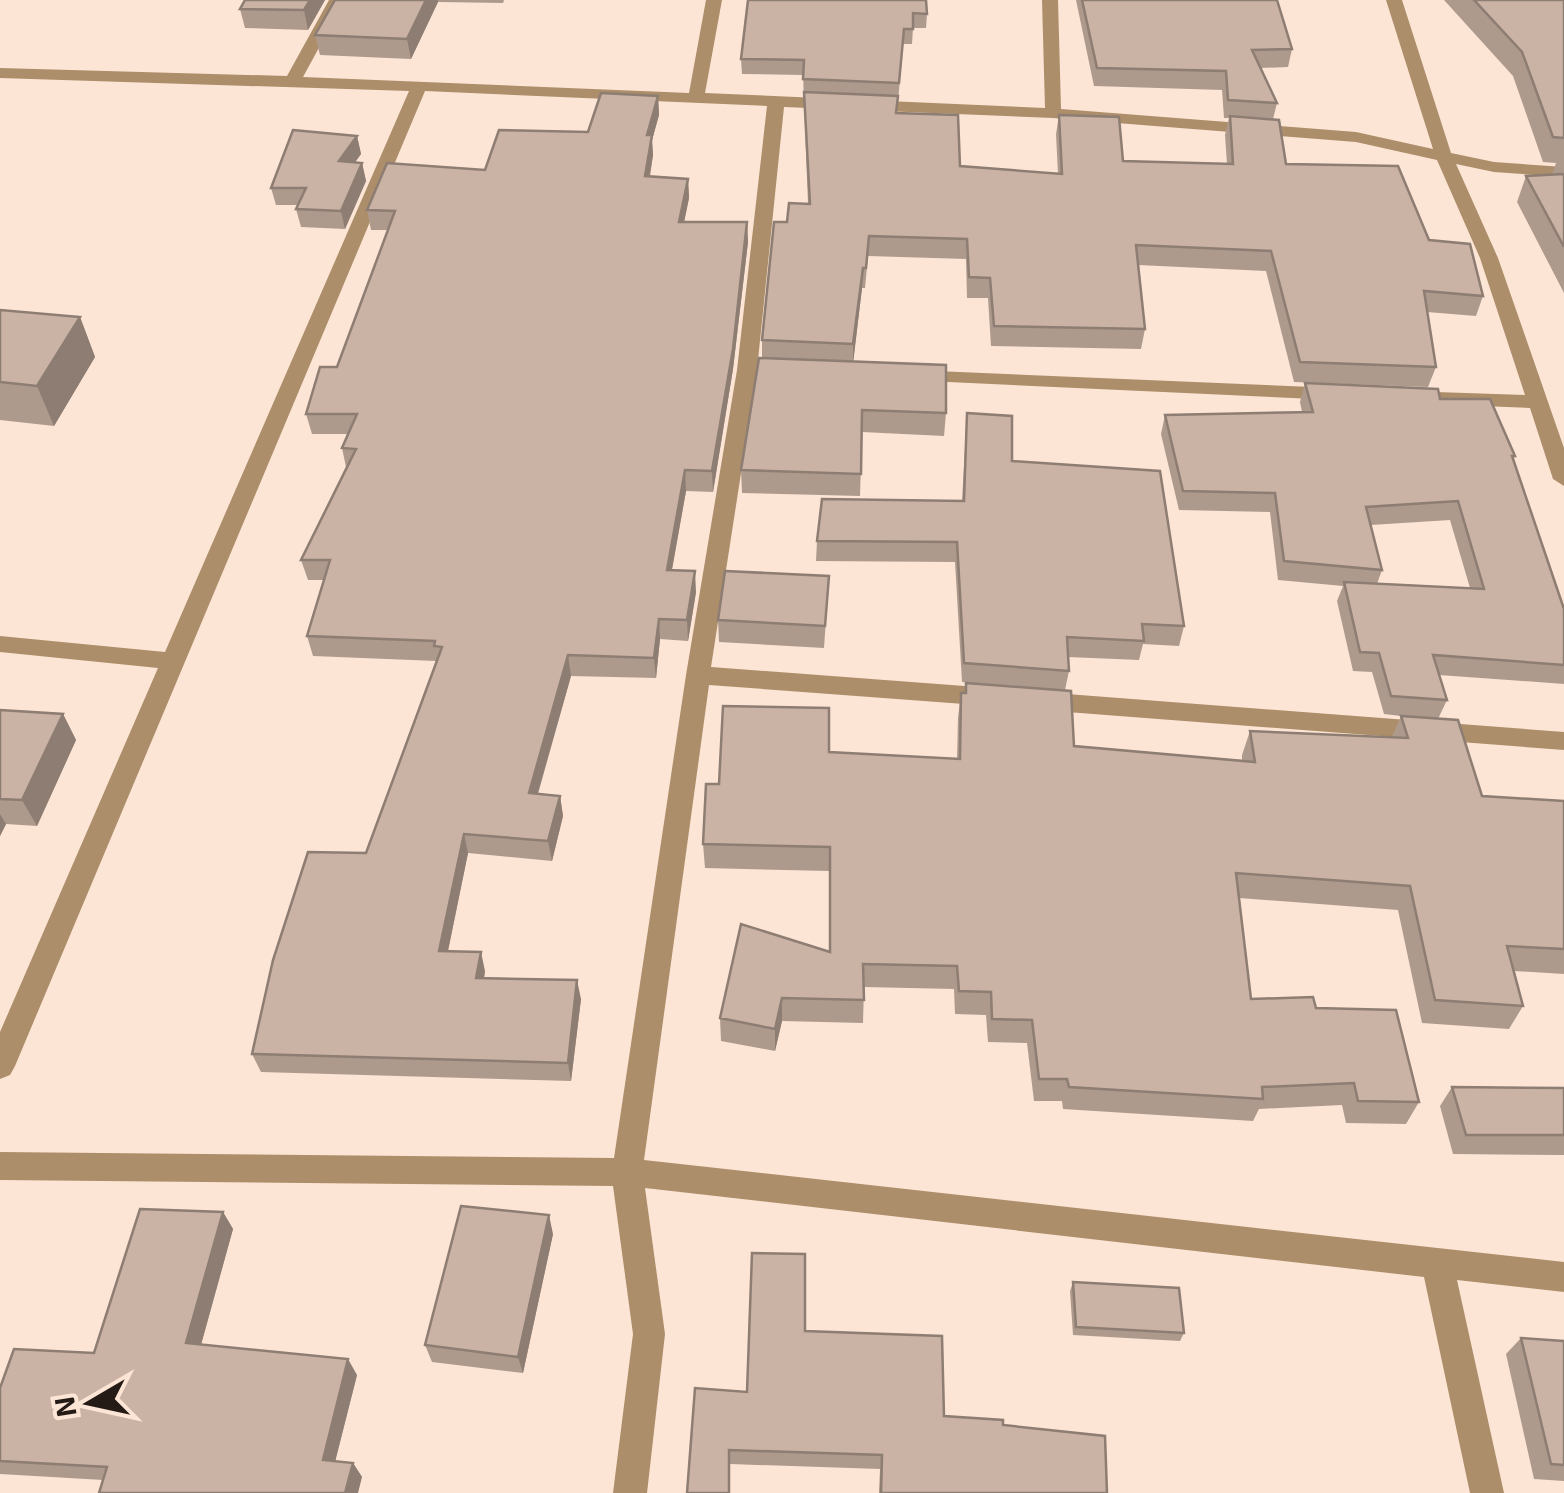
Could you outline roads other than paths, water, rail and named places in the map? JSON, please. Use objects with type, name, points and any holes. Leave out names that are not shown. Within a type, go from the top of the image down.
[{"type":"street","points":[[292,81],[337,0]]},
{"type":"street","points":[[696,99],[714,0]]},
{"type":"street","points":[[1050,0],[1054,113]]},
{"type":"street","points":[[1394,0],[1443,153],[1489,258],[1564,479]]},
{"type":"street","points":[[0,73],[292,81],[1054,113],[1356,137],[1494,166],[1564,172]]},
{"type":"street","points":[[0,1066],[418,88]]},
{"type":"street","points":[[630,1493],[649,1334],[627,1172],[698,674],[756,370],[776,102]]},
{"type":"street","points":[[881,375],[1538,402]]},
{"type":"street","points":[[0,644],[173,661]]},
{"type":"street","points":[[698,674],[1564,741]]},
{"type":"street","points":[[0,1166],[627,1172],[1564,1276]]},
{"type":"street","points":[[1437,1262],[1487,1493]]}]
